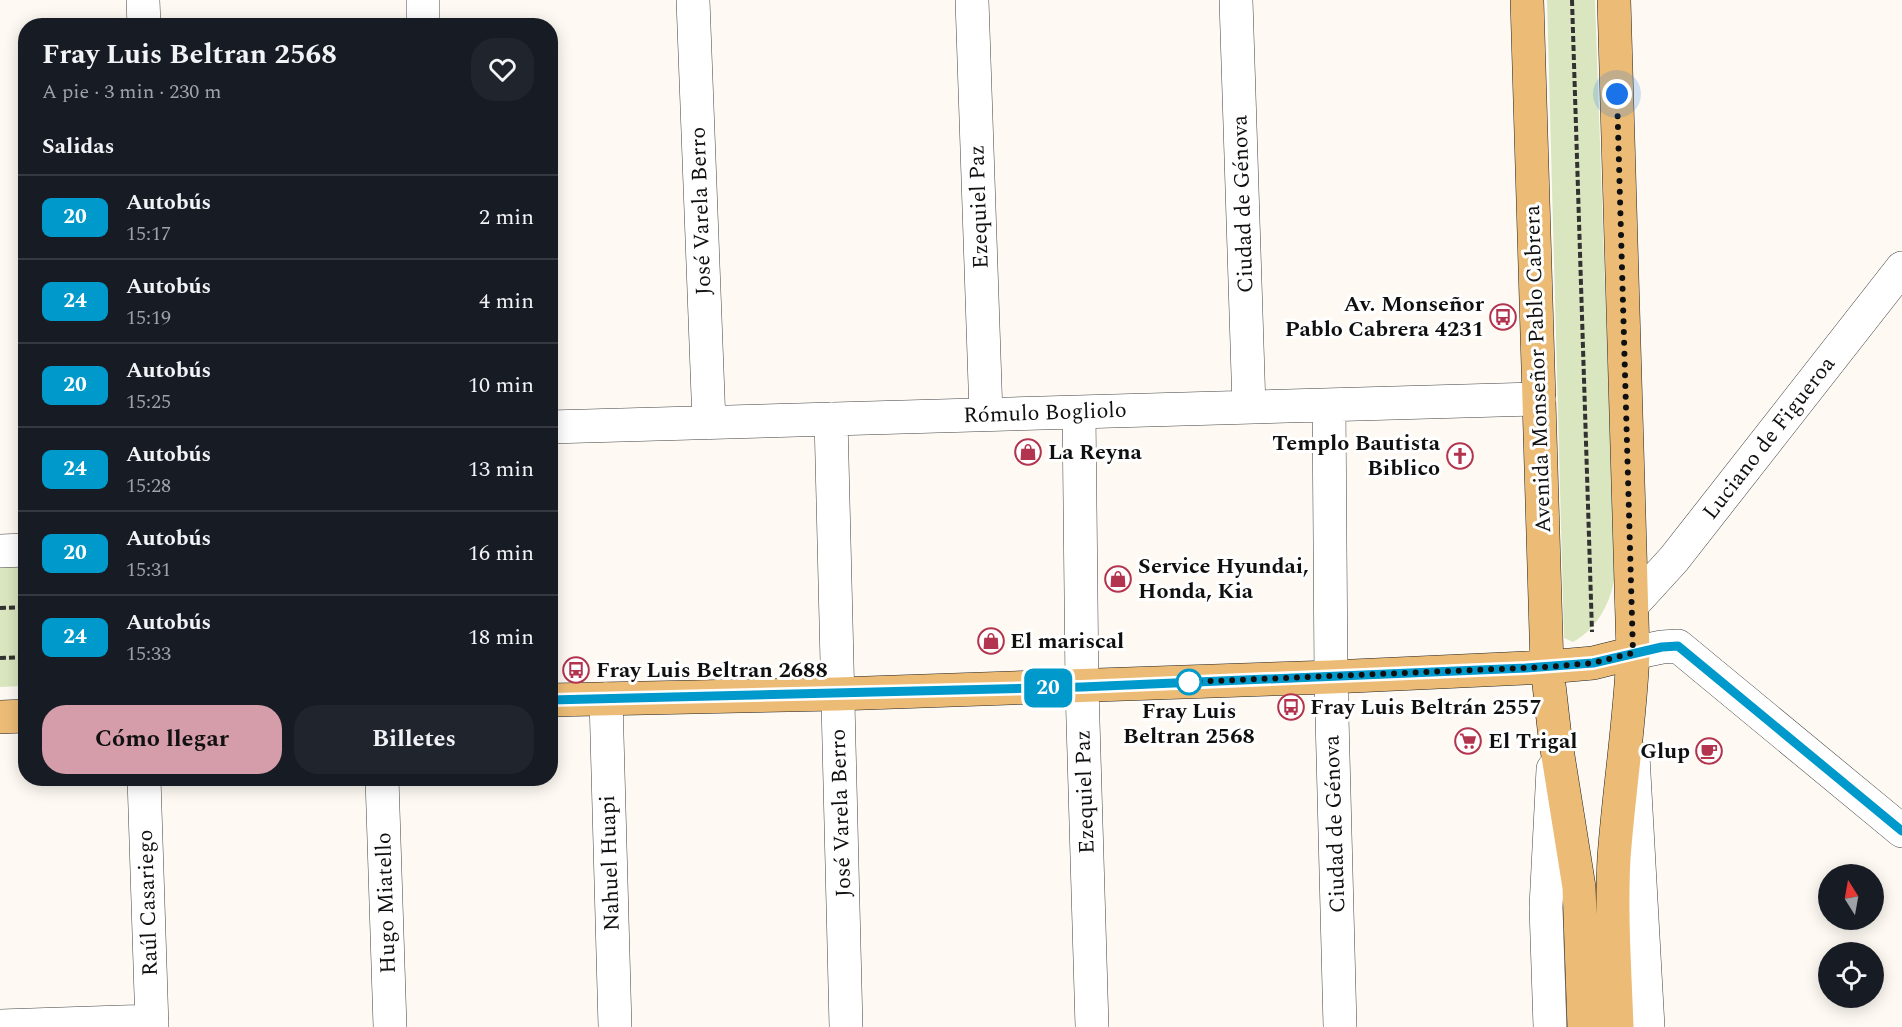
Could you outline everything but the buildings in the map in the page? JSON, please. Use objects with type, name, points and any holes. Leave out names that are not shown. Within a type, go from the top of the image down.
[{"type":"main road","name":"Avenida Monseñor Pablo Cabrera","points":[[1527,0],[1547,667],[1555,737],[1579,886],[1584,1027]]},
{"type":"main road","points":[[1614,0],[1633,653],[1630,714],[1613,892],[1617,1027]]},
{"type":"main road","points":[[558,700],[1082,687],[1331,677],[1547,667],[1593,663],[1633,653]]},
{"type":"main road","points":[[0,717],[18,716]]},
{"type":"street","points":[[143,0],[144,18]]},
{"type":"street","points":[[423,0],[423,18]]},
{"type":"street","name":"José Varela Berro","points":[[693,0],[709,423]]},
{"type":"street","name":"Ezequiel Paz","points":[[972,0],[986,415]]},
{"type":"street","name":"Ciudad de Génova","points":[[1236,0],[1249,407]]},
{"type":"street","name":"Luciano de Figueroa","points":[[1632,605],[1674,559],[1902,268]]},
{"type":"street","name":"Rómulo Bogliolo","points":[[558,427],[1539,399]]},
{"type":"street","name":"Ciudad de Génova","points":[[1329,405],[1331,677],[1340,1027]]},
{"type":"street","name":"Ezequiel Paz","points":[[1079,412],[1082,687],[1092,1027]]},
{"type":"street","name":"José Varela Berro","points":[[831,419],[846,1027]]},
{"type":"street","points":[[0,551],[18,550]]},
{"type":"street","points":[[1633,653],[1678,646],[1902,831]]},
{"type":"street","name":"Nahuel Huapi","points":[[606,699],[615,1027]]},
{"type":"street","points":[[1630,714],[1648,1027]]},
{"type":"street","name":"Avenida Monseñor Pablo Cabrera","points":[[1550,1027],[1546,907],[1555,737]]},
{"type":"street","name":"Raúl Casariego","points":[[144,786],[152,1024]]},
{"type":"street","name":"Hugo Miatello","points":[[382,786],[390,1027]]},
{"type":"street","points":[[0,1026],[152,1024]]},
{"type":"path","points":[[1572,0],[1593,663]]},
{"type":"path","points":[[0,608],[18,607]]},
{"type":"path","points":[[0,658],[18,657]]},
{"type":"green space","points":[[1547,0],[1595,0],[1615,575],[1607,604],[1602,613],[1590,629],[1573,642],[1564,638]]},
{"type":"green space","points":[[18,563],[18,686],[0,687],[0,564]]},
{"type":"bus line","name":"20","points":[[558,700],[1082,687],[1547,667],[1593,663],[1662,647],[1678,646],[1902,831]]},
{"type":"place","name":"Av. Monseñor Pablo Cabrera 4231","points":[[1503,317]]},
{"type":"place","name":"La Reyna","points":[[1028,452]]},
{"type":"place","name":"Templo Bautista Biblico","points":[[1460,456]]},
{"type":"place","name":"Service Hyundai, Honda, Kia","points":[[1118,579]]},
{"type":"place","name":"El mariscal","points":[[991,641]]},
{"type":"place","name":"Fray Luis Beltran 2688","points":[[576,670]]},
{"type":"place","name":"Fray Luis Beltran 2568","points":[[1189,682]]},
{"type":"place","name":"Fray Luis Beltrán 2557","points":[[1291,707]]},
{"type":"place","name":"El Trigal","points":[[1468,741]]},
{"type":"place","name":"Glup","points":[[1709,751]]},
{"type":"route","points":[[1189,682],[1547,667],[1593,663],[1633,653],[1617,94]]}]
